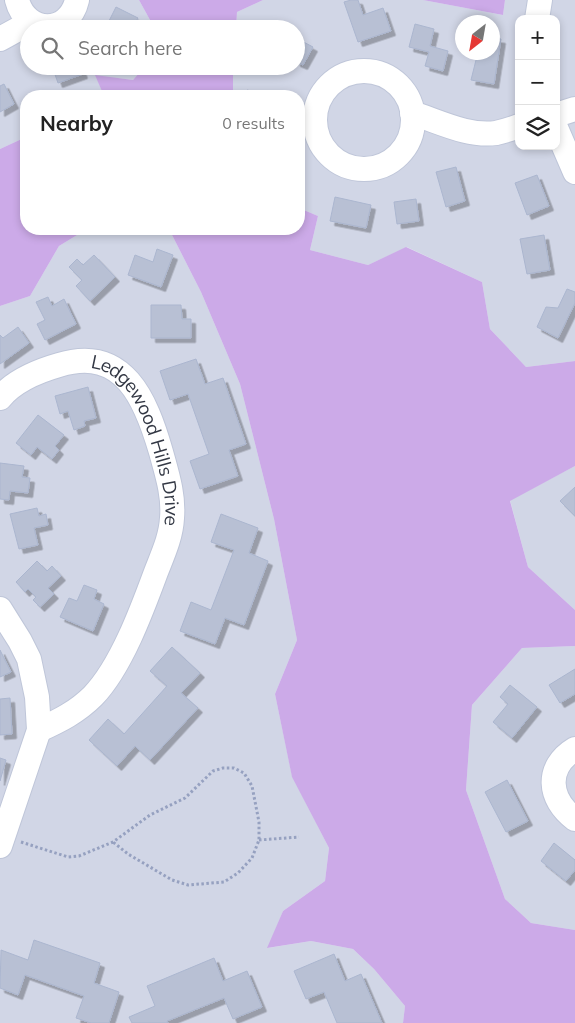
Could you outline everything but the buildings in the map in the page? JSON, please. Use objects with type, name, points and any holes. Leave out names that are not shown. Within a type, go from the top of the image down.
[{"type":"street","points":[[17,0],[19,8],[29,20]]},
{"type":"street","points":[[66,20],[76,7],[77,0]]},
{"type":"street","points":[[538,15],[540,0]]},
{"type":"street","points":[[0,39],[20,28]]},
{"type":"street","points":[[356,72],[380,74],[395,82],[406,95],[412,113],[411,135],[403,150],[392,161],[378,168],[362,170],[340,163],[322,147],[316,132],[316,109],[322,94],[340,77],[356,72]]},
{"type":"street","points":[[560,114],[575,108]]},
{"type":"street","points":[[412,113],[460,130],[479,133],[495,133],[515,127]]},
{"type":"street","points":[[560,137],[575,172]]},
{"type":"street","name":"Ledgewood Hills Drive","points":[[0,398],[18,382],[46,369],[72,361],[90,361],[109,367],[123,375],[135,389],[153,425],[173,500],[170,536],[149,591],[115,664],[94,695],[79,709],[62,720],[39,730]]},
{"type":"street","points":[[0,609],[29,659],[38,698],[39,730],[2,841]]},
{"type":"street","points":[[575,748],[566,754],[558,765],[554,778],[554,792],[560,804],[575,819]]},
{"type":"path","points":[[2,841],[68,857],[79,856],[113,842],[150,815],[185,798],[213,771],[223,768],[234,768],[244,773],[252,786],[259,822],[259,840],[252,858],[238,873],[224,882],[188,885],[172,880],[128,854],[113,842]]},
{"type":"path","points":[[259,840],[299,837]]},
{"type":"shaded area","points":[[0,0],[139,0],[150,20],[20,20],[20,75],[137,75],[133,80],[96,76],[102,90],[20,90],[20,140],[0,149]]},
{"type":"shaded area","points":[[139,0],[263,0],[237,12],[237,20],[150,20]]},
{"type":"shaded area","points":[[263,0],[423,0],[503,15],[505,0],[575,0],[575,361],[526,367],[490,329],[482,282],[407,247],[368,265],[310,250],[318,216],[305,211],[305,90],[233,90],[233,75],[305,75],[305,20],[237,20],[237,12]]},
{"type":"shaded area","points":[[423,0],[505,0],[503,15]]},
{"type":"shaded area","points":[[95,75],[133,80],[137,75],[233,75],[233,90],[101,90]]},
{"type":"shaded area","points":[[20,140],[20,235],[77,235],[59,246],[30,296],[0,306],[0,149]]},
{"type":"shaded area","points":[[305,211],[318,216],[310,250],[368,265],[406,247],[482,282],[490,329],[526,367],[575,361],[575,466],[510,501],[528,567],[575,610],[575,646],[522,648],[472,705],[466,790],[505,899],[531,923],[575,930],[575,1023],[403,1023],[405,1006],[374,969],[353,949],[311,941],[267,948],[283,911],[325,881],[329,848],[292,777],[275,694],[297,640],[274,519],[240,384],[201,292],[172,235],[305,235]]},
{"type":"shaded area","points":[[77,235],[172,235],[201,292],[240,384],[274,519],[297,640],[275,694],[292,776],[329,848],[325,881],[283,911],[268,948],[311,941],[353,949],[374,969],[405,1006],[403,1023],[0,1023],[0,306],[30,296],[59,246]]},
{"type":"shaded area","points":[[575,466],[575,610],[528,567],[510,500]]},
{"type":"shaded area","points":[[575,646],[575,930],[531,923],[505,899],[466,790],[472,705],[522,648]]}]
